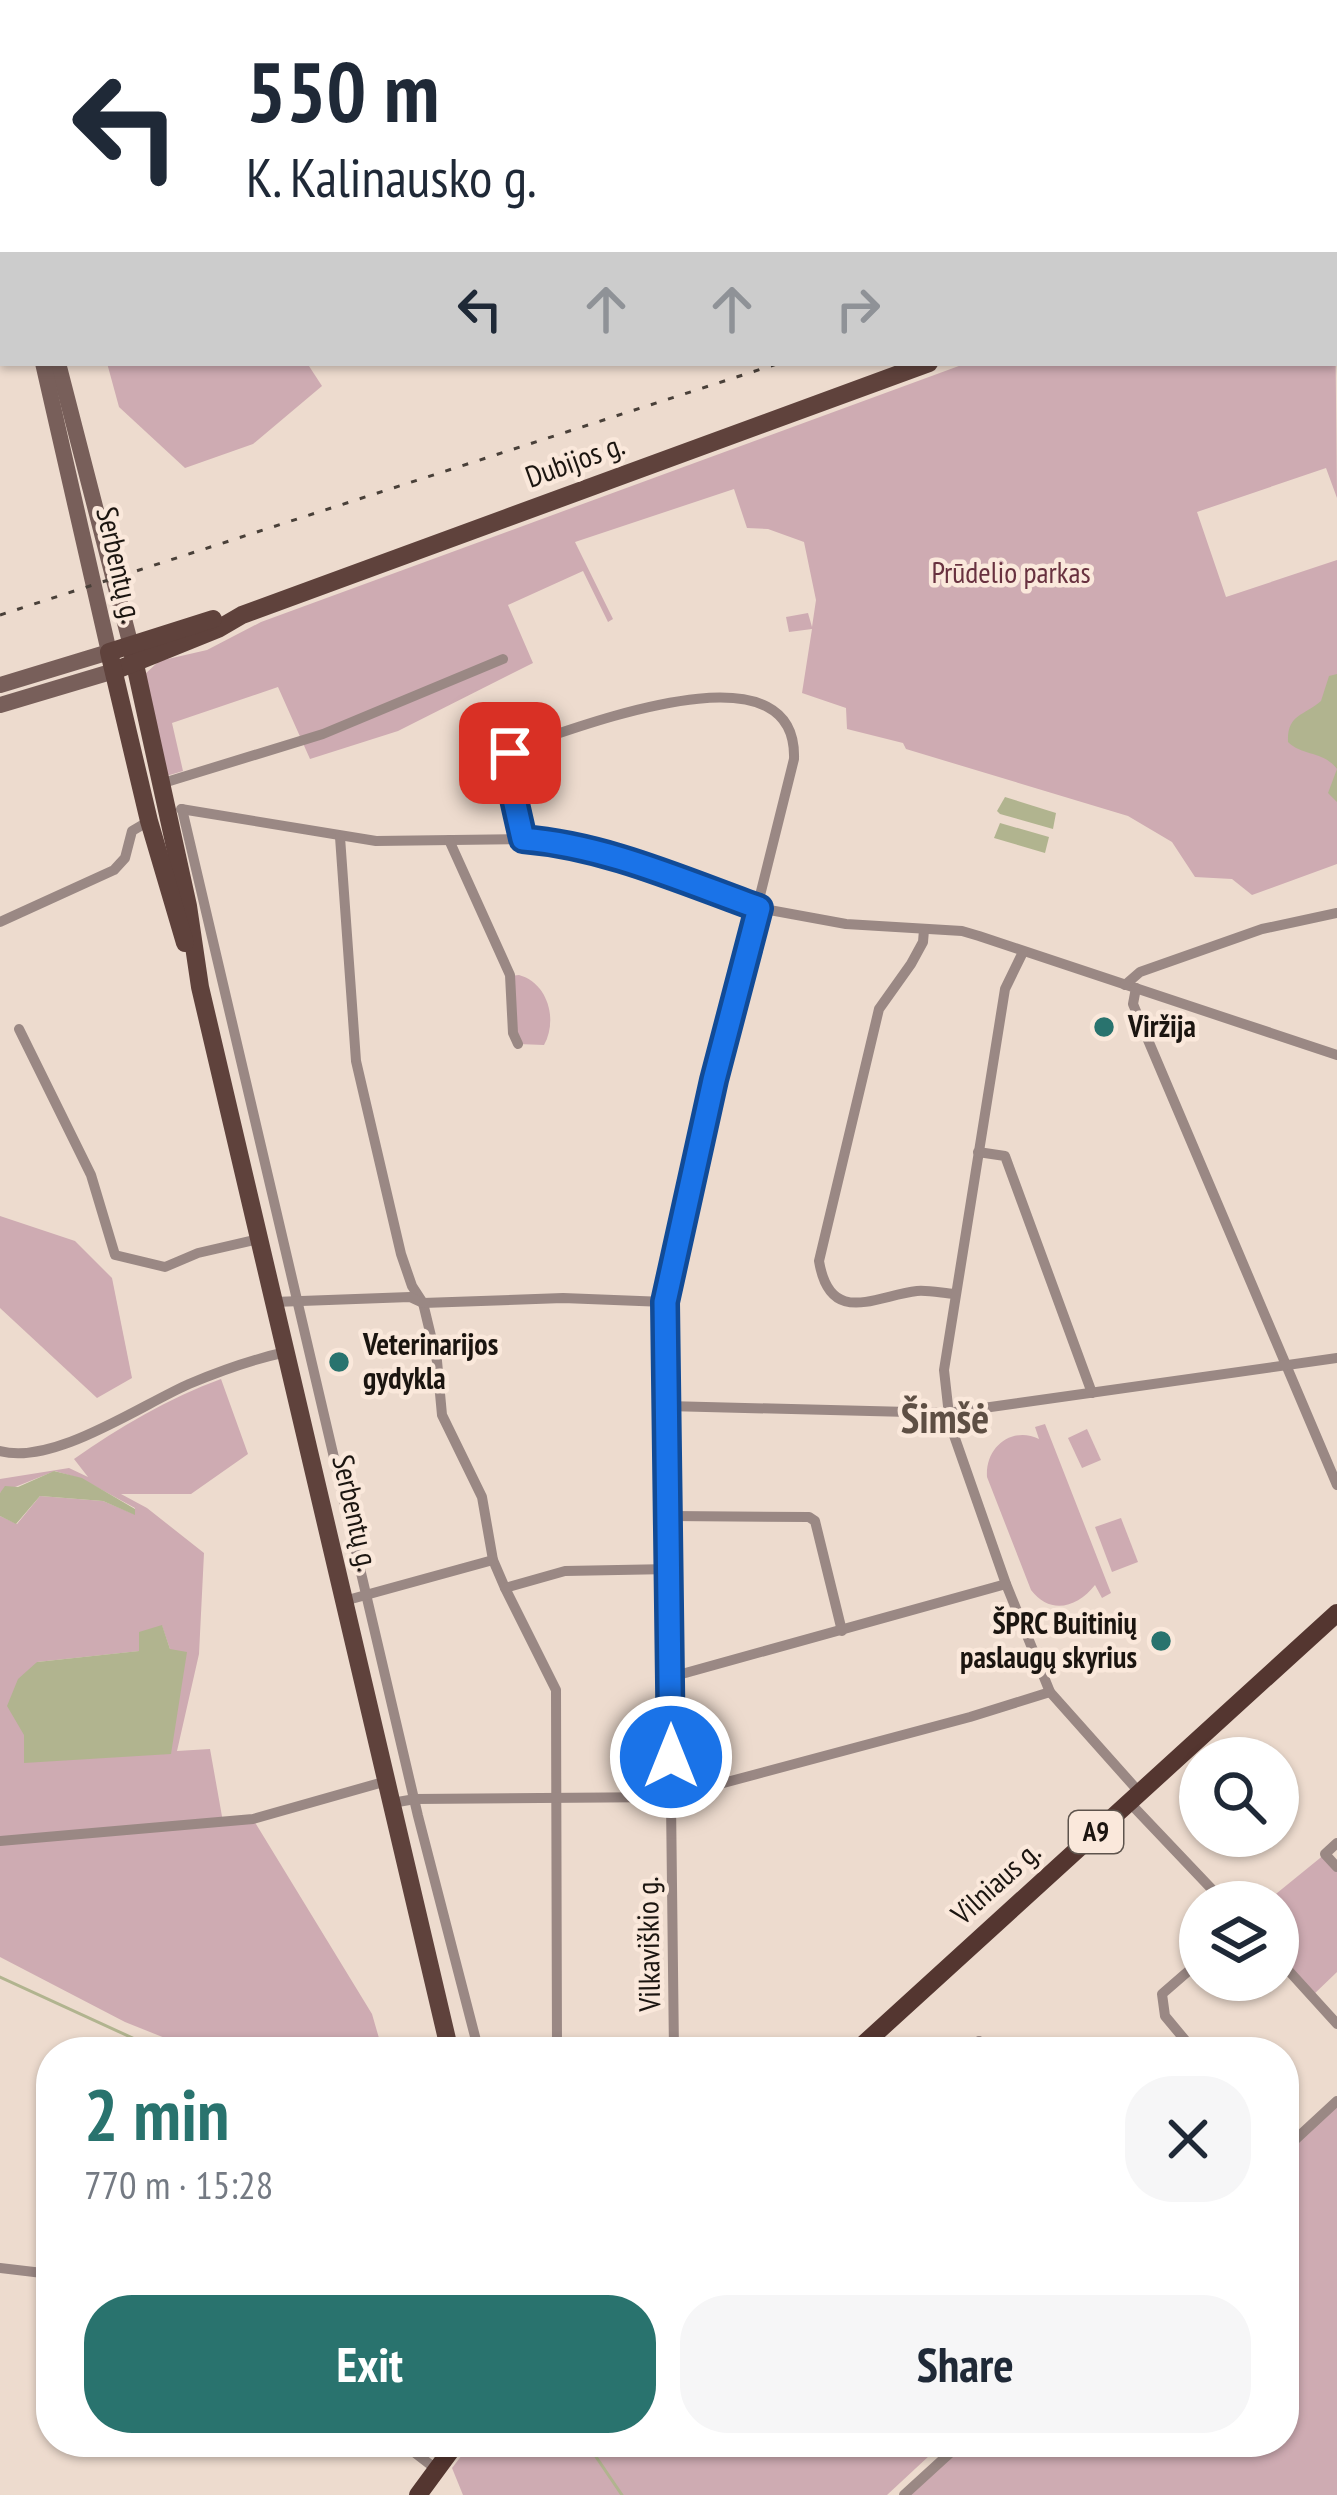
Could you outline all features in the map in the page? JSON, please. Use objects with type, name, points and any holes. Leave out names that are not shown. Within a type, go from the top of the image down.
[{"type":"highway","name":"Vilniaus g.","points":[[871,2037],[1337,1612]]},
{"type":"highway","points":[[418,2495],[445,2457]]},
{"type":"main road","name":"Serbentų g.","points":[[44,366],[149,821],[200,987],[447,2037]]},
{"type":"main road","name":"Serbentų g.","points":[[59,366],[133,654],[160,784],[174,808],[200,987]]},
{"type":"main road","name":"Dubijos g.","points":[[0,705],[216,618],[242,615],[921,366]]},
{"type":"main road","name":"Dubijos g.","points":[[0,685],[111,662]]},
{"type":"street","points":[[160,784],[323,734],[503,659]]},
{"type":"street","name":"Vilkaviškio g.","points":[[523,839],[506,764],[515,748],[683,700],[754,700],[780,714],[795,745],[665,1302],[674,2037]]},
{"type":"street","points":[[475,2037],[174,808],[376,841],[566,842],[619,856],[759,908],[846,924],[962,931],[1337,1055]]},
{"type":"street","points":[[0,922],[114,870],[125,858],[132,831],[149,821]]},
{"type":"street","points":[[340,837],[356,1061],[401,1254],[423,1303],[437,1361],[442,1415],[482,1498],[493,1560],[556,1690],[557,2037]]},
{"type":"street","points":[[449,840],[509,976],[518,1044]]},
{"type":"street","points":[[1337,913],[1262,929],[1140,972],[1130,986],[1133,1004],[1283,1366],[1337,1485]]},
{"type":"street","points":[[924,930],[911,964],[879,1009],[819,1261],[826,1283],[850,1304],[918,1291],[955,1294]]},
{"type":"street","points":[[1022,952],[1005,989],[955,1294],[944,1370],[948,1414],[1006,1584],[1050,1692],[1206,1881]]},
{"type":"street","points":[[19,1029],[92,1175],[115,1255],[165,1267],[198,1253],[259,1239]]},
{"type":"street","points":[[978,1152],[1005,1156],[1092,1393]]},
{"type":"street","points":[[274,1302],[410,1298],[423,1303],[562,1298],[665,1302]]},
{"type":"street","points":[[0,1451],[35,1453],[111,1425],[187,1385],[286,1352]]},
{"type":"street","points":[[668,1406],[948,1414],[1337,1358]]},
{"type":"street","points":[[670,1516],[809,1517],[815,1521],[842,1631]]},
{"type":"street","points":[[344,1601],[493,1560]]},
{"type":"street","points":[[505,1588],[565,1570],[671,1568]]},
{"type":"street","points":[[671,1677],[1006,1584]]},
{"type":"street","points":[[392,1803],[670,1797],[970,1718],[1050,1692]]},
{"type":"street","points":[[0,1841],[253,1819],[387,1781]]},
{"type":"street","points":[[1337,1843],[1325,1854],[1337,1867]]},
{"type":"street","points":[[1179,1979],[1162,1994],[1165,2016],[1182,2037]]},
{"type":"street","points":[[1299,1982],[1337,2024]]},
{"type":"street","points":[[1299,2136],[1337,2102]]},
{"type":"street","points":[[0,2268],[36,2272]]},
{"type":"street","points":[[420,2457],[436,2469]]},
{"type":"street","points":[[904,2495],[946,2457]]},
{"type":"green space","points":[[108,366],[309,366],[322,386],[253,444],[185,468],[119,407]]},
{"type":"green space","name":"Prūdelio parkas","points":[[959,366],[1336,366],[1337,498],[1326,468],[1197,512],[1226,597],[1337,560],[1337,864],[1252,895],[1232,879],[1195,877],[1172,842],[1128,816],[847,729],[846,708],[802,693],[812,629],[789,632],[786,617],[808,613],[812,627],[816,600],[804,542],[768,529],[747,528],[734,489],[575,542],[613,619],[608,622],[583,571],[508,605],[533,663],[398,731],[310,759],[278,687],[172,723],[183,771],[163,777],[144,675],[159,661],[207,650],[261,622]]},
{"type":"green space","points":[[519,975],[537,986],[548,1004],[550,1025],[544,1045],[518,1044],[510,976]]},
{"type":"green space","points":[[0,1216],[75,1241],[112,1278],[132,1378],[97,1398],[0,1308]]},
{"type":"green space","points":[[221,1379],[248,1454],[191,1494],[121,1494],[147,1508],[204,1553],[199,1654],[177,1751],[210,1749],[223,1822],[253,1819],[372,2014],[379,2037],[162,2037],[0,1957],[0,1516],[17,1524],[40,1496],[103,1501],[134,1514],[135,1508],[82,1479],[55,1471],[0,1493],[0,1479],[69,1468],[88,1477],[74,1459],[145,1414]],"holes":[[[162,1626],[170,1649],[24,1762],[37,1662],[140,1651]]]},
{"type":"green space","points":[[1045,1424],[1111,1593],[1102,1598],[1095,1585],[1063,1606],[1038,1598],[987,1477],[991,1456],[1002,1441],[1020,1435],[1039,1439],[1035,1427]]},
{"type":"green space","points":[[1087,1429],[1101,1460],[1082,1468],[1068,1438]]},
{"type":"green space","points":[[1121,1518],[1138,1562],[1112,1572],[1095,1527]]},
{"type":"green space","points":[[1325,1854],[1337,1867],[1337,1972],[1312,1996],[1299,1982],[1299,1881],[1292,1881]]},
{"type":"green space","points":[[1337,2101],[1337,2495],[904,2495],[946,2457],[1299,2457],[1299,2136]]},
{"type":"green space","points":[[460,2457],[928,2457],[887,2495],[463,2495],[452,2468]]},
{"type":"shaded area","points":[[1337,674],[1337,769],[1288,742],[1288,733],[1294,721],[1321,701],[1329,676]]},
{"type":"shaded area","points":[[1337,769],[1337,802],[1328,793]]},
{"type":"shaded area","points":[[1005,797],[1056,813],[1053,829],[1000,814],[997,811]]},
{"type":"shaded area","points":[[1000,823],[1049,837],[1045,853],[994,838]]},
{"type":"shaded area","points":[[54,1471],[82,1478],[135,1509],[135,1515],[103,1501],[40,1496],[16,1524],[0,1516],[0,1493],[5,1486],[18,1487]]},
{"type":"shaded area","points":[[162,1625],[170,1649],[187,1652],[171,1754],[24,1763],[24,1735],[7,1706],[18,1679],[37,1662],[139,1651],[139,1632]]},
{"type":"waterway","points":[[0,1977],[130,2037]]},
{"type":"waterway","points":[[596,2457],[622,2495]]},
{"type":"railway","points":[[0,615],[771,366]]},
{"type":"place","name":"Viržija","points":[[1104,1027]]},
{"type":"place","name":"Veterinarijos gydykla","points":[[339,1362]]},
{"type":"place","name":"ŠPRC Buitinių paslaugų skyrius","points":[[1161,1641]]},
{"type":"district","name":"Šimšė","points":[[945,1418]]},
{"type":"route","points":[[510,753],[506,764],[523,839],[566,842],[619,856],[759,908],[714,1080],[665,1302],[671,1757]]}]
